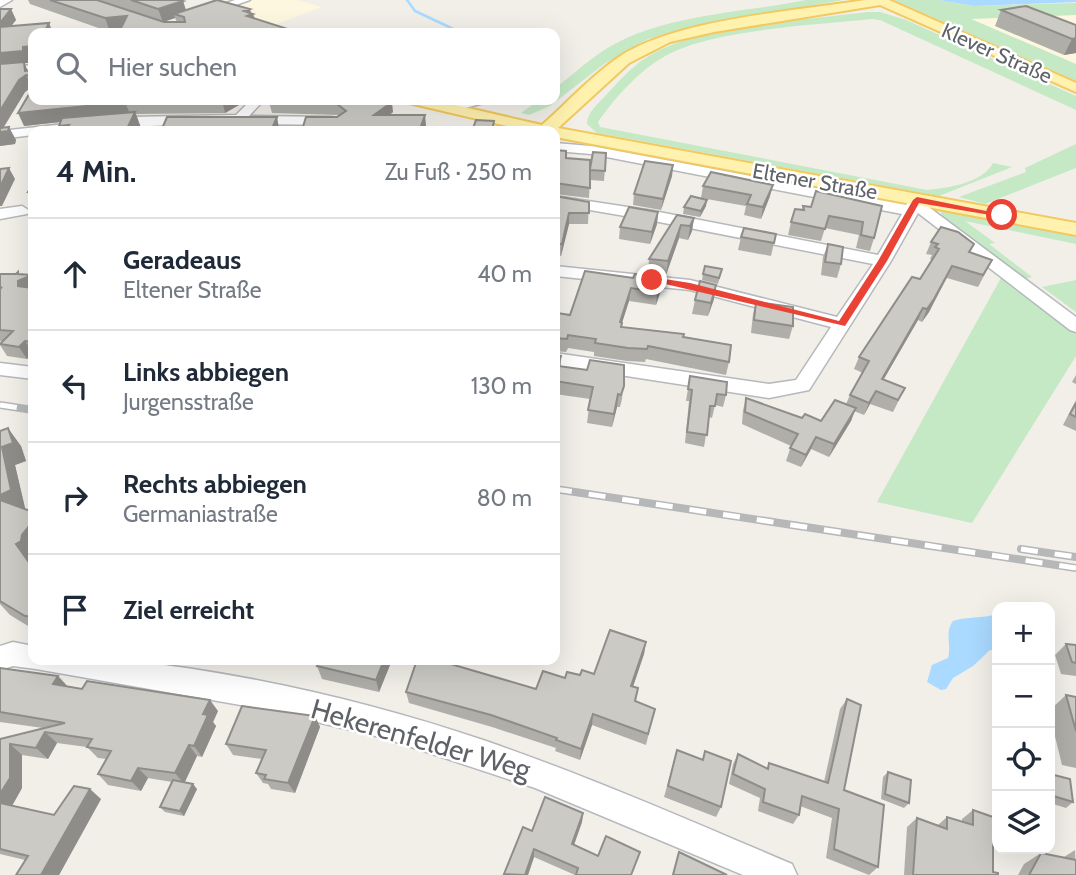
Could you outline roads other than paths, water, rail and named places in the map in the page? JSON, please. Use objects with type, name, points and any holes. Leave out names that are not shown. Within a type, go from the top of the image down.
[{"type":"main road","name":"Klever Straße","points":[[880,1],[1076,88]]},
{"type":"main road","points":[[551,126],[624,60],[666,39],[714,28],[880,1]]},
{"type":"main road","points":[[458,105],[529,126]]},
{"type":"main road","name":"Eltener Straße","points":[[560,133],[914,206],[1076,229]]},
{"type":"street","points":[[0,4],[7,0]]},
{"type":"street","points":[[191,17],[245,0]]},
{"type":"street","points":[[0,71],[28,68]]},
{"type":"street","points":[[239,119],[253,105]]},
{"type":"street","points":[[69,126],[154,119],[239,119],[255,126],[339,121]]},
{"type":"street","points":[[9,131],[28,129]]},
{"type":"street","name":"Eltener Straße","points":[[560,147],[591,150],[914,206]]},
{"type":"street","points":[[560,201],[654,216],[883,261]]},
{"type":"street","points":[[560,360],[769,391],[802,385],[883,261],[914,206],[925,211],[1076,326]]},
{"type":"street","points":[[0,214],[22,211]]},
{"type":"street","points":[[560,272],[690,285],[842,324]]},
{"type":"street","points":[[0,369],[28,372]]},
{"type":"street","points":[[0,658],[13,654],[28,657]]},
{"type":"street","name":"Hekerenfelder Weg","points":[[75,665],[311,705],[385,724],[517,765],[781,875]]},
{"type":"water","points":[[938,0],[1076,0],[1076,2],[975,6]]},
{"type":"water","points":[[992,615],[992,650],[953,678],[946,689],[941,690],[927,682],[932,665],[948,658],[949,630],[953,621]]},
{"type":"waterway","points":[[407,0],[415,11],[451,28]]},
{"type":"railway","points":[[0,405],[28,409]]},
{"type":"railway","points":[[560,490],[1076,568]]},
{"type":"railway","points":[[1021,549],[1076,557]]}]
